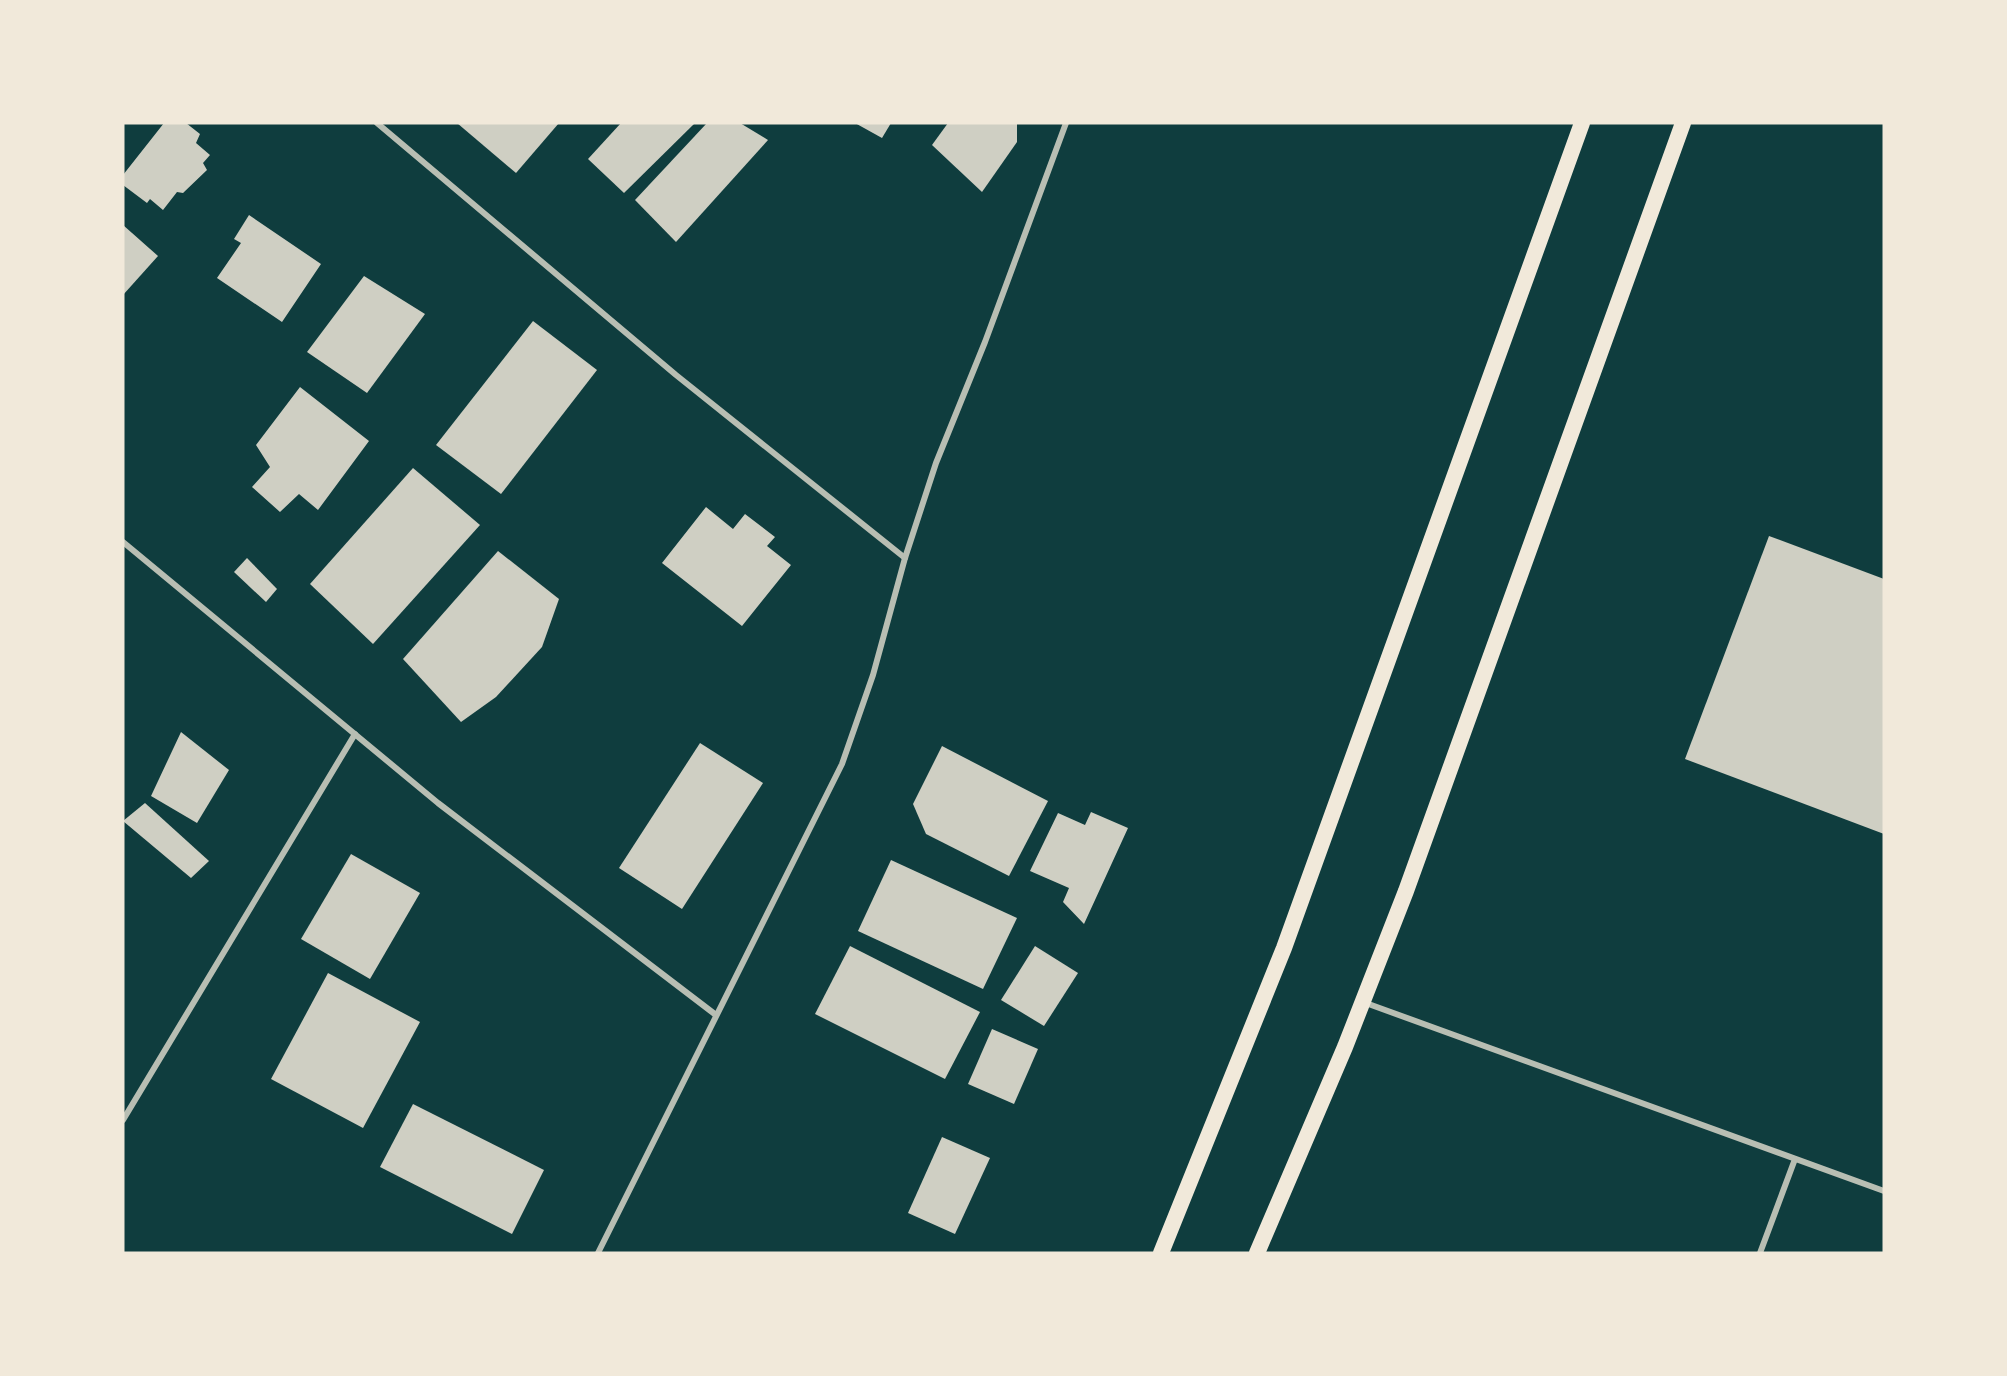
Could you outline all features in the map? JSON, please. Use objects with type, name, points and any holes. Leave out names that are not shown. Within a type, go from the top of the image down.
[{"type":"highway","points":[[1161,1253],[1284,948],[1582,123]]},
{"type":"highway","points":[[1257,1253],[1363,1002],[1406,891],[1683,123]]},
{"type":"street","points":[[377,123],[684,382],[904,558]]},
{"type":"street","points":[[598,1253],[716,1015],[775,903],[842,764],[873,675],[904,558],[936,463],[1066,123]]},
{"type":"street","points":[[123,542],[521,868],[716,1015]]},
{"type":"street","points":[[123,1120],[355,734]]},
{"type":"street","points":[[1363,1002],[1884,1191]]},
{"type":"street","points":[[1760,1253],[1795,1159]]},
{"type":"building","points":[[164,123],[186,123],[200,134],[196,143],[210,155],[203,163],[207,170],[183,193],[177,192],[163,210],[150,199],[147,203],[123,185],[123,175]]},
{"type":"building","points":[[457,123],[559,123],[516,173]]},
{"type":"building","points":[[621,123],[695,123],[624,193],[588,159]]},
{"type":"building","points":[[707,123],[740,123],[768,140],[676,242],[635,200]]},
{"type":"building","points":[[855,123],[891,123],[882,138]]},
{"type":"building","points":[[948,123],[1017,123],[1017,142],[982,192],[932,145]]},
{"type":"building","points":[[249,215],[321,264],[282,322],[217,278],[241,243],[234,239]]},
{"type":"building","points":[[123,225],[158,256],[123,295]]},
{"type":"building","points":[[364,276],[425,314],[367,393],[307,352]]},
{"type":"building","points":[[533,321],[597,370],[501,494],[436,445]]},
{"type":"building","points":[[300,387],[369,441],[318,510],[299,494],[280,512],[252,487],[270,467],[256,445]]},
{"type":"building","points":[[413,468],[480,525],[373,644],[310,584]]},
{"type":"building","points":[[706,507],[733,529],[745,514],[775,537],[767,546],[791,565],[742,626],[662,563]]},
{"type":"building","points":[[1769,536],[1884,579],[1884,834],[1685,759]]},
{"type":"building","points":[[498,551],[559,599],[542,647],[496,697],[461,722],[403,659]]},
{"type":"building","points":[[247,558],[277,589],[266,602],[234,572]]},
{"type":"building","points":[[181,732],[229,770],[197,823],[151,796]]},
{"type":"building","points":[[700,743],[763,783],[682,909],[619,868]]},
{"type":"building","points":[[942,746],[1048,801],[1009,876],[926,834],[913,804]]},
{"type":"building","points":[[145,803],[209,861],[191,878],[123,821]]},
{"type":"building","points":[[1091,812],[1128,828],[1084,924],[1063,902],[1069,888],[1030,871],[1058,813],[1085,825]]},
{"type":"building","points":[[351,854],[420,893],[370,979],[301,939]]},
{"type":"building","points":[[891,860],[1017,918],[983,989],[858,931]]},
{"type":"building","points":[[850,946],[980,1012],[945,1079],[815,1014]]},
{"type":"building","points":[[1035,946],[1078,973],[1044,1026],[1001,1000]]},
{"type":"building","points":[[328,973],[420,1022],[363,1128],[271,1079]]},
{"type":"building","points":[[992,1029],[1038,1049],[1014,1104],[968,1084]]},
{"type":"building","points":[[413,1104],[544,1170],[512,1234],[380,1167]]},
{"type":"building","points":[[942,1137],[990,1158],[955,1234],[908,1213]]}]
